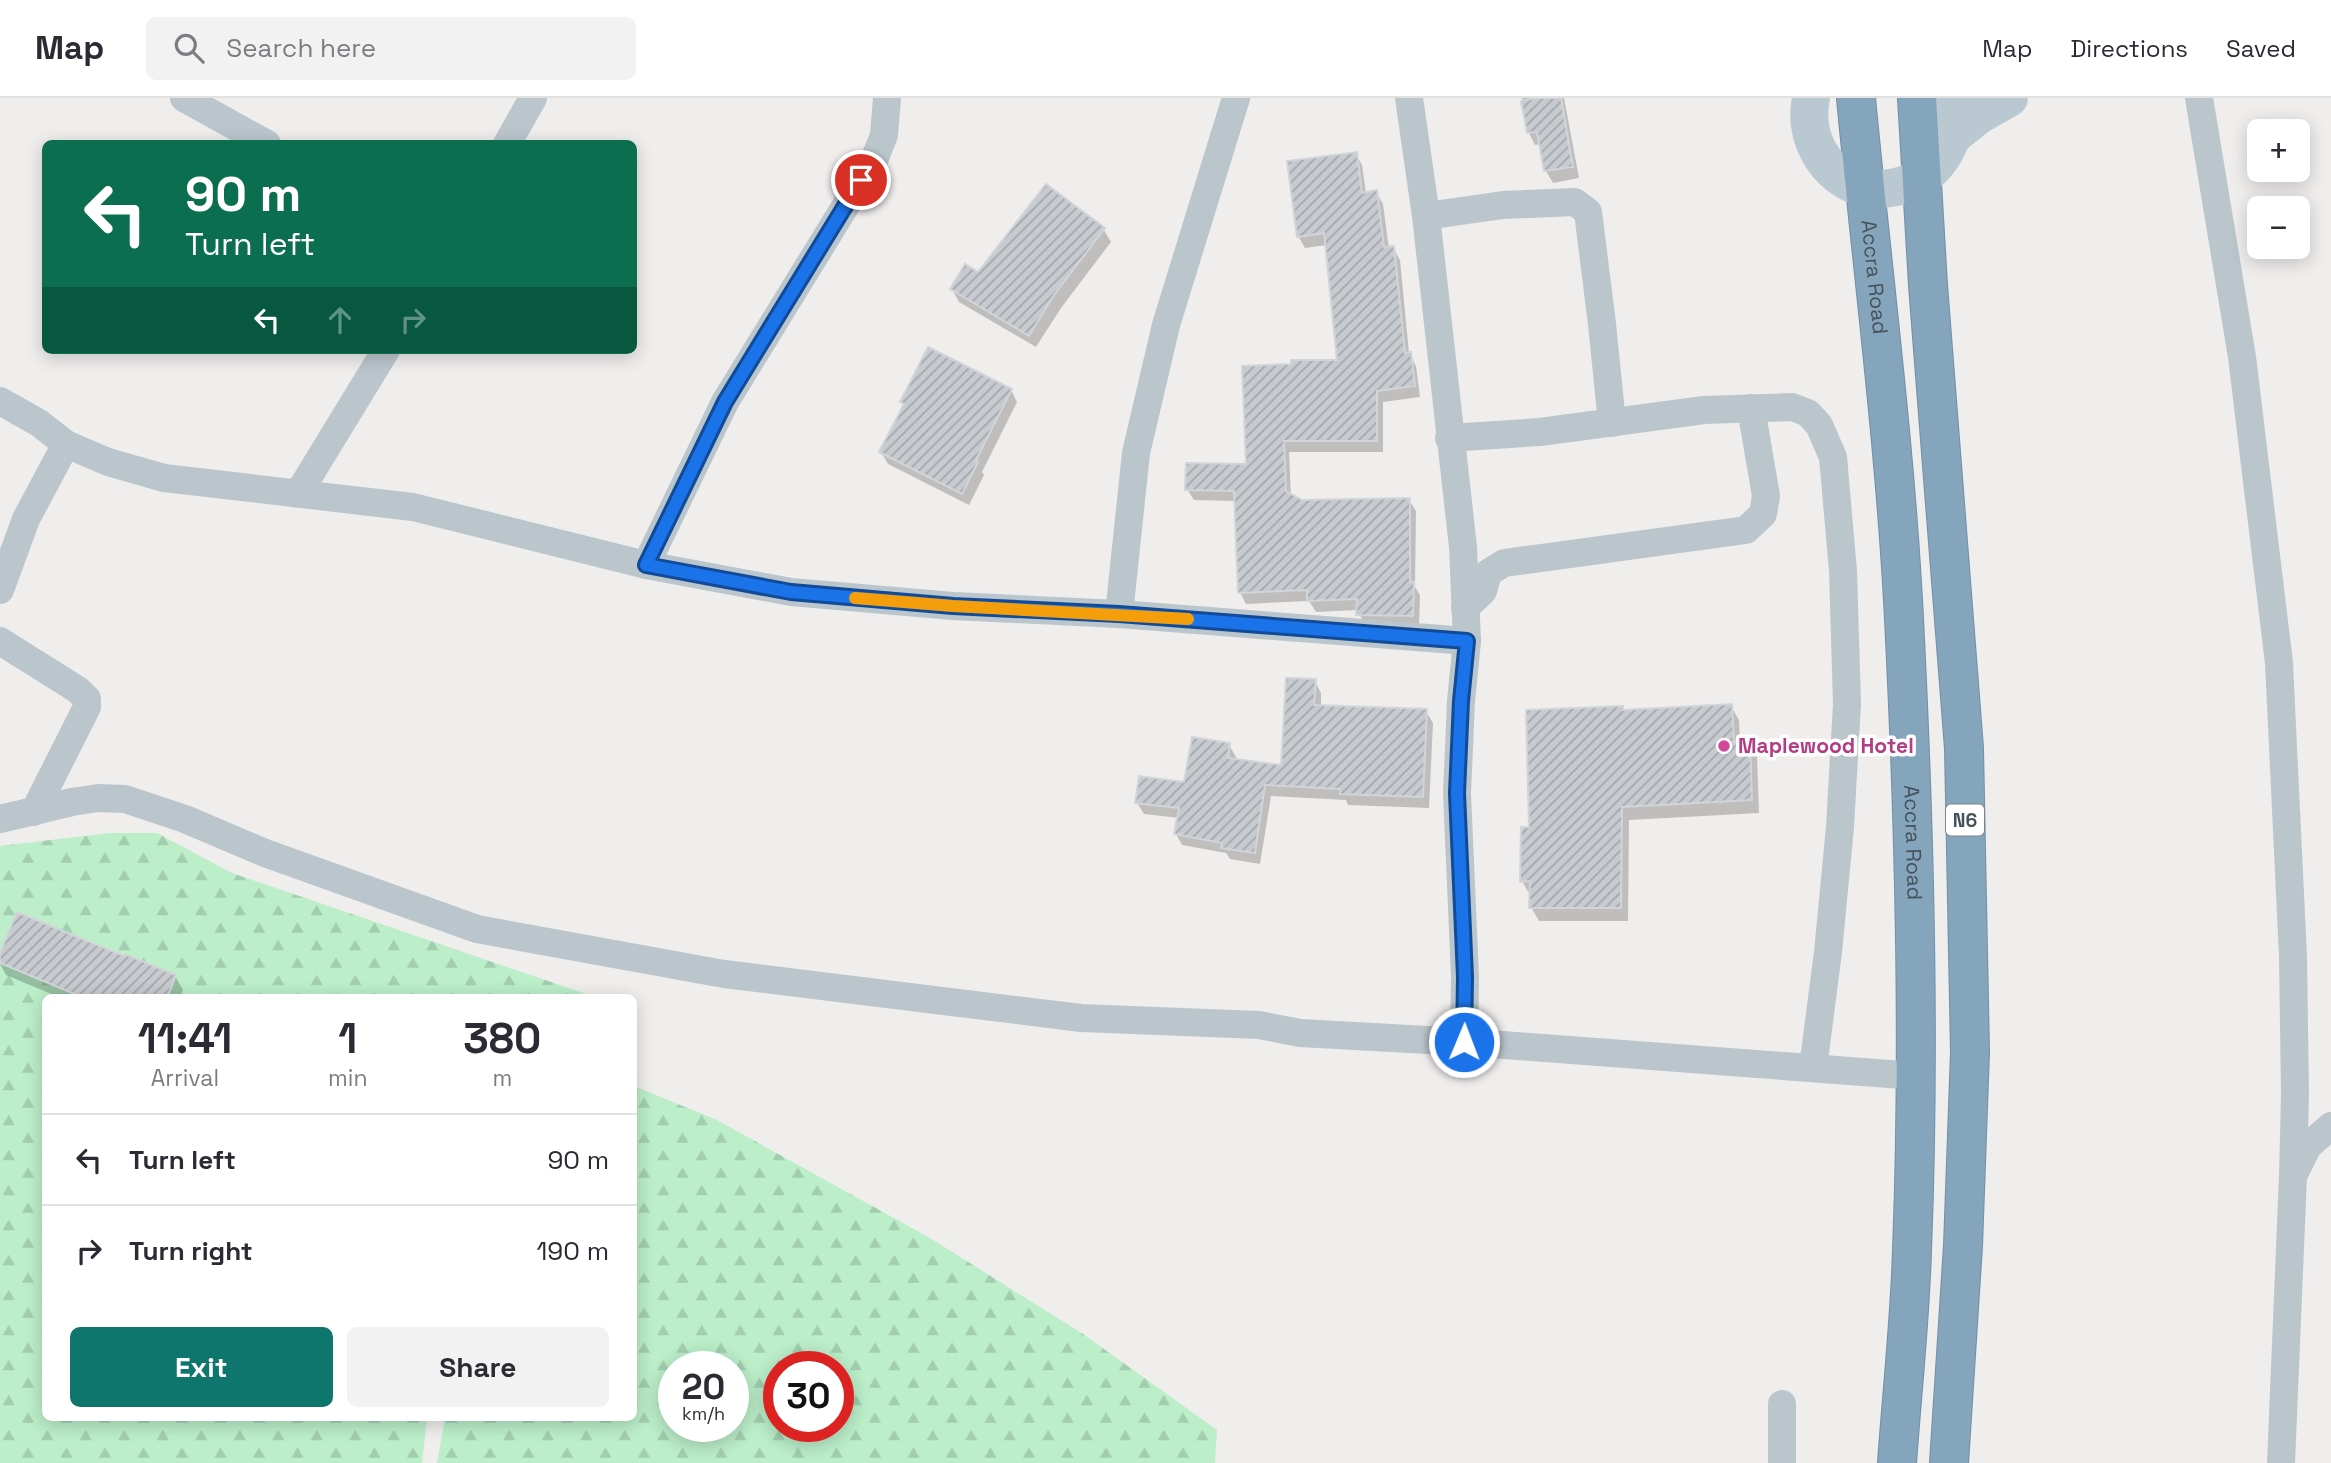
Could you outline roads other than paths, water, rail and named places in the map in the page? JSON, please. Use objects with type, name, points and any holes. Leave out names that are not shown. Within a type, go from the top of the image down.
[{"type":"highway","name":"Accra Road","points":[[1856,98],[1888,399],[1905,635],[1916,892],[1912,1252],[1897,1463]]},
{"type":"highway","name":"N6","points":[[1917,98],[1927,285],[1964,748],[1970,1052],[1963,1246],[1949,1463]]},
{"type":"street","points":[[184,98],[260,140]]},
{"type":"street","points":[[510,140],[533,98]]},
{"type":"street","points":[[646,565],[725,402],[875,158],[884,135],[887,98]]},
{"type":"street","points":[[1119,614],[1136,453],[1166,325],[1236,98]]},
{"type":"street","points":[[1409,98],[1426,216],[1463,547],[1467,641],[1457,793],[1465,964],[1464,1042]]},
{"type":"street","points":[[1811,98],[1808,112],[1811,136],[1821,157],[1838,174],[1864,189],[1902,187],[1922,178],[1941,159],[1954,135],[1954,98]]},
{"type":"street","points":[[1954,135],[1979,115],[2009,98]]},
{"type":"street","points":[[2199,98],[2242,357],[2279,663],[2293,956],[2295,1095],[2281,1463]]},
{"type":"street","points":[[1426,216],[1503,205],[1575,202],[1588,212],[1612,423]]},
{"type":"street","points":[[298,494],[384,354]]},
{"type":"street","points":[[0,401],[40,424],[66,444],[108,462],[164,478],[413,507],[646,565],[791,592],[953,606],[1119,614],[1467,641]]},
{"type":"street","points":[[1449,438],[1540,432],[1704,410],[1751,408],[1792,407],[1808,414],[1819,425],[1833,457],[1843,571],[1847,704],[1840,827],[1828,953],[1813,1068]]},
{"type":"street","points":[[1465,608],[1483,591],[1488,573],[1504,563],[1746,530],[1763,514],[1766,496],[1751,408]]},
{"type":"street","points":[[0,590],[26,519],[66,444]]},
{"type":"street","points":[[0,641],[78,690],[87,699],[87,707],[34,812]]},
{"type":"street","points":[[0,819],[72,802],[98,798],[125,799],[185,819],[265,853],[477,929],[724,974],[1081,1018],[1259,1024],[1300,1033],[1464,1042],[1916,1076]]},
{"type":"street","points":[[2292,1176],[2308,1146],[2331,1126]]},
{"type":"street","points":[[1782,1404],[1782,1463]]},
{"type":"place","name":"Maplewood Hotel","points":[[1724,746]]}]
